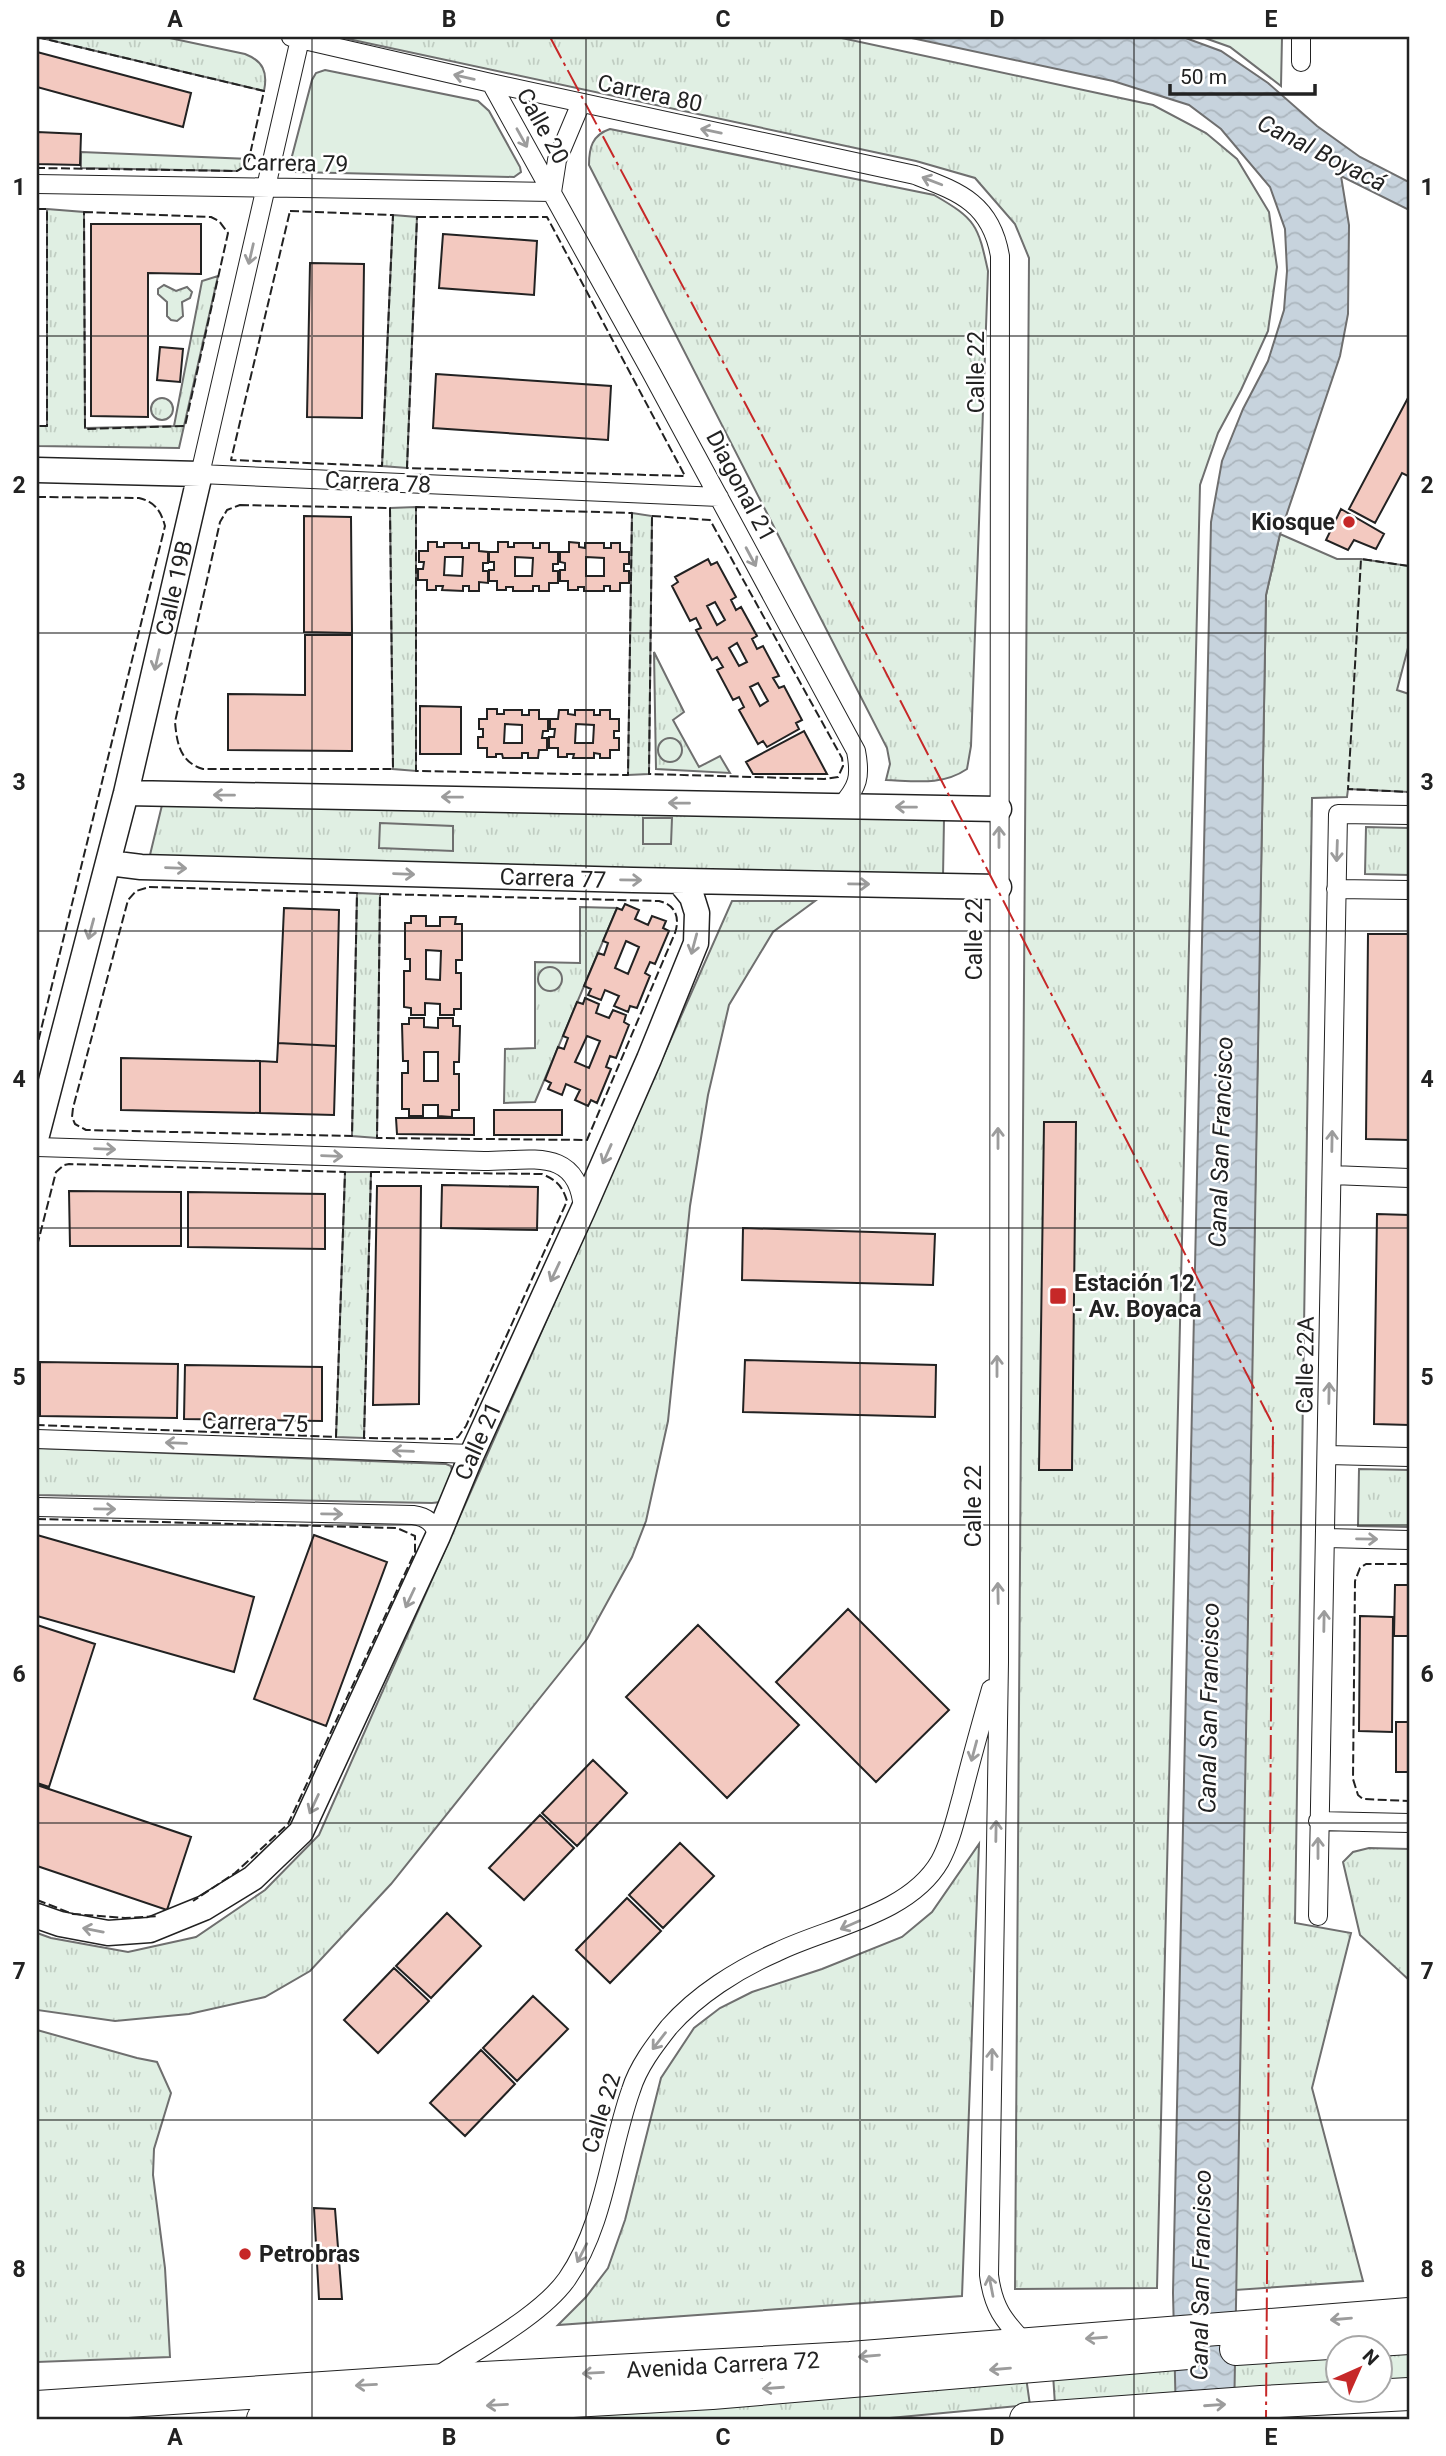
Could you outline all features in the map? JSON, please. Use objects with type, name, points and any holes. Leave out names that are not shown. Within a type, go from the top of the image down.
[{"type":"highway","name":"Avenida Carrera 72","points":[[263,2419],[829,2384],[1165,2344],[1255,2337],[1409,2314]]},
{"type":"highway","name":"Avenida Carrera 72","points":[[1255,2337],[1409,2338]]},
{"type":"highway","name":"Avenida Carrera 72","points":[[37,2407],[789,2361],[1025,2343],[1165,2344]]},
{"type":"highway","points":[[789,2361],[829,2384]]},
{"type":"highway","points":[[1026,2419],[1409,2394]]},
{"type":"highway","points":[[1296,2400],[1358,2419]]},
{"type":"street","points":[[1301,37],[1301,62]]},
{"type":"street","name":"Carrera 80","points":[[295,38],[915,175],[960,192],[987,220]]},
{"type":"street","name":"Calle 19B","points":[[37,1135],[127,793],[266,187],[295,38]]},
{"type":"street","name":"Calle 20","points":[[491,83],[552,192]]},
{"type":"street","points":[[552,192],[557,160],[581,103]]},
{"type":"street","name":"Carrera 79","points":[[37,184],[552,192]]},
{"type":"street","name":"Diagonal 21","points":[[552,192],[856,751],[860,770],[857,782],[841,806]]},
{"type":"street","name":"Calle 22","points":[[987,220],[997,239],[1000,256],[999,1662],[989,2275],[993,2298],[1002,2318],[1025,2343]]},
{"type":"street","name":"Carrera 78","points":[[37,470],[200,474],[719,497]]},
{"type":"street","points":[[127,793],[999,809]]},
{"type":"street","name":"Calle 22A","points":[[1318,1916],[1338,814],[1409,814]]},
{"type":"street","name":"Carrera 77","points":[[108,863],[154,867],[999,887]]},
{"type":"street","name":"Calle 21","points":[[37,1916],[60,1924],[108,1933],[150,1930],[204,1908],[253,1878],[301,1832],[438,1536],[472,1454],[583,1210],[696,943],[697,913],[692,897],[679,881]]},
{"type":"street","points":[[1336,889],[1409,890]]},
{"type":"street","points":[[37,1147],[552,1161],[565,1167],[574,1177],[582,1192],[583,1210]]},
{"type":"street","points":[[1332,1175],[1409,1178]]},
{"type":"street","name":"Carrera 75","points":[[37,1439],[472,1454]]},
{"type":"street","points":[[1328,1455],[1409,1457]]},
{"type":"street","points":[[37,1507],[413,1516],[430,1522],[438,1536]]},
{"type":"street","points":[[1326,1538],[1409,1540]]},
{"type":"street","name":"Calle 22","points":[[429,2381],[543,2306],[566,2281],[584,2251],[596,2216],[631,2088],[646,2057],[671,2026],[715,1986],[777,1951],[837,1930],[882,1910],[921,1885],[940,1861],[950,1837],[999,1662]]},
{"type":"street","points":[[1318,1821],[1409,1823]]},
{"type":"green space","points":[[37,37],[165,37],[245,54],[263,68],[264,91]]},
{"type":"green space","points":[[339,37],[837,37],[1153,105],[1206,133],[1237,159],[1269,212],[1277,267],[1268,331],[1218,433],[1200,485],[1157,2288],[1015,2289],[1029,258],[1015,224],[975,178],[916,161]]},
{"type":"green space","points":[[1202,37],[1282,37],[1281,86],[1230,47]]},
{"type":"green space","points":[[325,70],[478,101],[489,111],[521,172],[514,177],[295,172],[291,160],[312,80],[316,73]]},
{"type":"green space","points":[[610,129],[934,195],[967,217],[978,233],[988,271],[971,746],[967,769],[958,774],[928,781],[886,780],[890,764],[887,748],[589,165],[595,139]]},
{"type":"green space","points":[[81,152],[249,159],[245,166],[237,171],[81,168]]},
{"type":"green space","points":[[47,209],[84,212],[85,428],[174,426],[202,281],[218,276],[179,448],[37,446],[37,426],[47,426]]},
{"type":"green space","points":[[393,215],[417,217],[407,468],[382,466]]},
{"type":"green space","points":[[164,285],[176,291],[187,287],[192,292],[190,298],[182,302],[183,316],[177,321],[167,316],[167,302],[158,294],[158,289]]},
{"type":"green space","points":[[162,398],[170,401],[173,409],[170,417],[162,420],[154,417],[151,409],[154,401]]},
{"type":"green space","points":[[416,507],[416,771],[393,769],[390,508]]},
{"type":"green space","points":[[632,513],[652,516],[649,774],[628,775]]},
{"type":"green space","points":[[1280,534],[1337,559],[1361,559],[1409,566],[1409,644],[1397,690],[1409,694],[1409,792],[1348,789],[1347,797],[1312,798],[1295,1923],[1351,1933],[1312,2088],[1363,2281],[1235,2290],[1266,595]]},
{"type":"green space","points":[[654,652],[684,712],[673,720],[699,767],[720,756],[730,773],[656,769]]},
{"type":"green space","points":[[670,738],[679,741],[682,750],[679,759],[670,762],[661,759],[658,750],[661,741]]},
{"type":"green space","points":[[163,801],[944,819],[943,877],[149,859]]},
{"type":"green space","points":[[643,818],[672,818],[671,844],[643,844]]},
{"type":"green space","points":[[380,823],[453,826],[453,851],[379,848]]},
{"type":"green space","points":[[1366,827],[1409,828],[1409,875],[1365,874]]},
{"type":"green space","points":[[357,893],[380,894],[377,1138],[352,1136]]},
{"type":"green space","points":[[732,901],[815,901],[773,932],[729,1005],[708,1095],[690,1206],[668,1421],[646,1521],[632,1557],[587,1639],[391,1884],[310,1971],[265,1997],[189,2014],[115,2021],[37,2010],[37,1933],[128,1952],[196,1937],[265,1890],[319,1835]]},
{"type":"green space","points":[[580,907],[617,908],[535,1102],[504,1103],[505,1049],[535,1048],[535,962],[580,963]]},
{"type":"green space","points":[[550,967],[558,971],[562,979],[558,987],[550,991],[542,987],[538,979],[542,971]]},
{"type":"green space","points":[[345,1172],[371,1172],[364,1438],[336,1437]]},
{"type":"green space","points":[[37,1448],[446,1464],[451,1466],[452,1471],[441,1502],[432,1503],[37,1495]]},
{"type":"green space","points":[[1359,1469],[1409,1470],[1409,1527],[1358,1526]]},
{"type":"green space","points":[[979,1844],[962,2296],[558,2325],[586,2297],[608,2268],[625,2220],[661,2078],[694,2028],[720,2008],[752,1992],[822,1969],[902,1937],[932,1912]]},
{"type":"green space","points":[[1369,1848],[1409,1849],[1409,1980],[1360,1935],[1343,1862],[1353,1852]]},
{"type":"green space","points":[[37,2030],[157,2062],[171,2093],[154,2149],[153,2175],[165,2268],[170,2357],[37,2362]]},
{"type":"green space","points":[[1409,2351],[1409,2383],[1394,2384],[1394,2352]]},
{"type":"green space","points":[[1324,2357],[1324,2389],[1055,2405],[1053,2374]]},
{"type":"green space","points":[[1026,2377],[1030,2405],[879,2419],[342,2419]]},
{"type":"water","points":[[907,37],[1183,37],[1221,51],[1268,83],[1317,126],[1360,157],[1409,182],[1409,210],[1341,176],[1349,225],[1348,314],[1340,356],[1280,534],[1266,595],[1234,2419],[1176,2419],[1173,2293],[1211,522],[1222,461],[1243,409],[1268,361],[1284,310],[1287,271],[1285,229],[1270,187],[1221,129],[1189,105],[1113,81]]},
{"type":"building","points":[[37,52],[191,93],[183,127],[37,87]]},
{"type":"building","points":[[37,132],[81,134],[80,165],[37,164]]},
{"type":"building","points":[[91,224],[201,224],[201,274],[148,273],[148,417],[91,416]]},
{"type":"building","points":[[443,234],[537,241],[534,295],[439,288]]},
{"type":"building","points":[[310,263],[364,264],[362,418],[307,417]]},
{"type":"building","points":[[160,347],[183,349],[180,382],[157,380]]},
{"type":"building","points":[[436,374],[611,386],[608,440],[433,428]]},
{"type":"building","points":[[1409,396],[1409,474],[1408,476],[1402,473],[1375,523],[1349,509]]},
{"type":"building","name":"Kiosque","points":[[1341,509],[1384,534],[1376,549],[1354,540],[1348,550],[1326,540]]},
{"type":"building","points":[[304,516],[351,517],[352,633],[304,632]]},
{"type":"building","points":[[428,542],[437,542],[437,547],[444,547],[444,543],[462,543],[462,548],[469,548],[469,543],[479,543],[479,551],[488,552],[488,563],[483,563],[483,571],[488,571],[488,583],[479,582],[479,591],[469,591],[469,586],[463,586],[463,591],[442,590],[443,586],[436,586],[436,590],[427,590],[427,580],[418,580],[418,569],[423,569],[424,562],[419,562],[419,551],[428,551]],"holes":[[[445,557],[463,557],[462,576],[444,575]]]},
{"type":"building","points":[[498,542],[508,542],[508,547],[514,547],[514,543],[533,543],[533,548],[540,548],[540,543],[549,543],[549,552],[558,552],[558,564],[553,564],[553,571],[558,571],[558,583],[549,583],[549,591],[539,591],[539,586],[533,586],[533,591],[513,591],[513,587],[497,590],[497,581],[489,581],[489,570],[494,570],[494,562],[489,562],[489,552],[498,552]],"holes":[[[515,557],[533,558],[532,576],[515,576]]]},
{"type":"building","points":[[569,542],[579,543],[579,547],[585,548],[585,543],[604,543],[604,548],[611,548],[611,543],[620,543],[620,552],[629,552],[629,564],[624,564],[624,571],[629,571],[629,583],[620,583],[620,591],[610,591],[610,586],[604,586],[604,591],[584,591],[584,587],[568,590],[568,581],[560,581],[560,570],[565,570],[565,563],[560,562],[560,552],[569,552]],"holes":[[[586,557],[604,558],[604,576],[586,576]]]},
{"type":"building","points":[[708,559],[711,565],[717,562],[736,597],[731,600],[736,610],[741,607],[757,636],[752,639],[757,649],[763,646],[779,676],[773,678],[779,688],[784,686],[802,720],[796,723],[799,729],[767,747],[763,741],[758,744],[739,710],[744,707],[739,697],[733,700],[717,670],[723,667],[717,657],[712,660],[696,630],[701,628],[696,618],[690,621],[672,586],[678,582],[675,577]],"holes":[[[715,602],[725,620],[717,625],[707,606]],[[737,643],[747,662],[739,666],[729,648]],[[758,683],[768,701],[760,706],[750,687]]]},
{"type":"building","points":[[305,635],[352,635],[352,751],[228,750],[228,694],[305,695]]},
{"type":"building","points":[[420,706],[461,707],[461,754],[420,754]]},
{"type":"building","points":[[487,709],[497,709],[497,714],[504,714],[504,710],[522,710],[522,715],[529,715],[529,710],[539,710],[539,719],[548,719],[548,731],[543,731],[542,738],[547,738],[547,750],[539,750],[538,758],[528,758],[528,753],[522,753],[522,758],[503,758],[502,754],[487,757],[487,748],[478,748],[478,737],[483,737],[483,729],[479,729],[479,719],[487,719]],"holes":[[[505,724],[522,725],[522,743],[504,743]]]},
{"type":"building","points":[[559,710],[568,710],[568,714],[575,715],[575,710],[594,710],[594,715],[600,715],[600,710],[610,710],[610,719],[619,719],[619,731],[614,731],[614,738],[619,738],[619,750],[610,750],[610,758],[600,758],[600,754],[594,753],[594,758],[573,758],[574,754],[558,757],[558,748],[549,748],[549,737],[554,737],[555,729],[550,729],[550,719],[558,719]],"holes":[[[576,724],[594,725],[593,743],[575,743]]]},
{"type":"building","points":[[804,731],[827,774],[753,774],[746,762]]},
{"type":"building","points":[[625,904],[639,910],[635,919],[648,925],[652,916],[666,921],[663,928],[669,931],[655,964],[650,962],[645,973],[650,976],[637,1008],[630,1006],[628,1012],[614,1006],[619,996],[605,990],[601,1000],[588,995],[591,989],[584,986],[598,953],[604,955],[608,943],[603,941],[617,908],[622,910]],"holes":[[[626,941],[639,947],[628,974],[615,968]]]},
{"type":"building","points":[[284,908],[339,910],[336,1046],[278,1043]]},
{"type":"building","points":[[411,916],[426,916],[426,926],[440,926],[440,917],[456,917],[455,924],[462,924],[462,960],[456,960],[456,973],[461,973],[461,1009],[454,1009],[454,1015],[440,1015],[440,1004],[425,1003],[425,1015],[411,1015],[411,1008],[404,1007],[404,971],[410,971],[410,959],[405,959],[405,923],[411,923]],"holes":[[[426,950],[441,951],[440,980],[426,979]]]},
{"type":"building","points":[[1368,934],[1409,934],[1409,1140],[1366,1139]]},
{"type":"building","points":[[585,998],[599,1004],[596,1013],[609,1018],[613,1010],[626,1015],[624,1022],[629,1025],[616,1058],[610,1056],[606,1067],[611,1069],[597,1103],[591,1100],[588,1106],[575,1100],[580,1090],[566,1084],[562,1095],[548,1089],[551,1083],[545,1080],[558,1047],[564,1049],[568,1038],[563,1036],[577,1002],[583,1004]],"holes":[[[587,1036],[600,1041],[589,1068],[575,1062]]]},
{"type":"building","points":[[409,1018],[424,1018],[424,1027],[438,1028],[438,1018],[453,1018],[453,1026],[460,1026],[459,1062],[454,1062],[454,1074],[459,1074],[459,1110],[452,1110],[452,1117],[438,1116],[438,1105],[423,1105],[423,1116],[409,1116],[409,1109],[402,1109],[402,1073],[408,1073],[408,1061],[403,1061],[402,1024],[409,1024]],"holes":[[[424,1052],[438,1052],[438,1081],[424,1081]]]},
{"type":"building","points":[[278,1043],[336,1046],[334,1115],[260,1113],[260,1061],[277,1062]]},
{"type":"building","points":[[121,1058],[260,1061],[260,1113],[121,1110]]},
{"type":"building","points":[[494,1110],[562,1110],[562,1135],[494,1135]]},
{"type":"building","points":[[396,1118],[474,1118],[474,1135],[397,1134]]},
{"type":"building","name":"Estación 12 - Av. Boyaca","points":[[1044,1122],[1076,1122],[1072,1470],[1039,1470]]},
{"type":"building","points":[[442,1185],[538,1187],[537,1230],[441,1228]]},
{"type":"building","points":[[377,1186],[421,1186],[419,1404],[373,1405]]},
{"type":"building","points":[[69,1191],[181,1192],[181,1246],[70,1246]]},
{"type":"building","points":[[188,1192],[325,1194],[325,1249],[188,1247]]},
{"type":"building","points":[[1377,1214],[1409,1215],[1409,1425],[1374,1424]]},
{"type":"building","points":[[743,1228],[935,1234],[933,1285],[742,1280]]},
{"type":"building","points":[[745,1360],[936,1365],[935,1417],[743,1412]]},
{"type":"building","points":[[40,1362],[178,1364],[177,1418],[40,1416]]},
{"type":"building","points":[[185,1365],[322,1367],[322,1421],[184,1419]]},
{"type":"building","points":[[37,1535],[254,1597],[234,1672],[37,1616]]},
{"type":"building","points":[[314,1535],[387,1562],[326,1726],[254,1699]]},
{"type":"building","points":[[1395,1585],[1409,1585],[1409,1636],[1394,1636]]},
{"type":"building","points":[[848,1609],[949,1710],[876,1782],[776,1682]]},
{"type":"building","points":[[1360,1616],[1393,1617],[1392,1732],[1359,1731]]},
{"type":"building","points":[[37,1625],[95,1644],[49,1787],[37,1783]]},
{"type":"building","points":[[698,1625],[799,1725],[727,1798],[626,1697]]},
{"type":"building","points":[[1396,1722],[1409,1722],[1409,1772],[1396,1772]]},
{"type":"building","points":[[593,1760],[627,1793],[577,1846],[542,1813]]},
{"type":"building","points":[[37,1785],[191,1837],[167,1910],[37,1866]]},
{"type":"building","points":[[540,1815],[574,1848],[524,1900],[489,1868]]},
{"type":"building","points":[[680,1843],[714,1876],[663,1928],[629,1895]]},
{"type":"building","points":[[627,1898],[661,1931],[610,1983],[576,1950]]},
{"type":"building","points":[[447,1913],[481,1946],[431,1998],[396,1966]]},
{"type":"building","points":[[394,1968],[429,2001],[378,2053],[344,2020]]},
{"type":"building","points":[[533,1996],[568,2029],[517,2081],[483,2048]]},
{"type":"building","points":[[481,2050],[515,2084],[465,2136],[430,2103]]},
{"type":"building","points":[[314,2208],[335,2209],[342,2299],[319,2299]]},
{"type":"fence","points":[[37,37],[264,91],[249,159],[245,166],[237,171],[37,168]]},
{"type":"fence","points":[[37,209],[47,209],[47,426],[37,426]]},
{"type":"fence","points":[[290,211],[393,215],[382,466],[231,460],[290,211]]},
{"type":"fence","points":[[84,212],[211,217],[219,221],[228,233],[185,426],[85,429],[84,212]]},
{"type":"fence","points":[[417,217],[547,217],[685,476],[407,468],[417,217]]},
{"type":"fence","points":[[37,497],[139,498],[156,508],[165,526],[37,1046]]},
{"type":"fence","points":[[240,505],[390,508],[393,769],[203,769],[189,762],[181,751],[175,722],[220,522],[227,510],[240,505]]},
{"type":"fence","points":[[416,507],[632,513],[628,775],[416,771],[416,507]]},
{"type":"fence","points":[[652,516],[710,520],[842,758],[843,766],[838,777],[824,779],[649,774],[652,516]]},
{"type":"fence","points":[[1409,566],[1361,559],[1348,789],[1409,792]]},
{"type":"fence","points":[[149,887],[357,893],[352,1136],[86,1130],[75,1124],[72,1117],[73,1108],[128,900],[136,891],[149,887]]},
{"type":"fence","points":[[380,894],[659,901],[673,909],[677,917],[675,933],[587,1140],[377,1138],[380,894]]},
{"type":"fence","points":[[37,1246],[56,1172],[64,1165],[345,1172],[336,1437],[37,1425]]},
{"type":"fence","points":[[371,1172],[542,1174],[558,1184],[567,1201],[466,1426],[458,1437],[453,1439],[364,1438],[371,1172]]},
{"type":"fence","points":[[37,1519],[397,1528],[415,1536],[415,1552],[288,1824],[235,1873],[193,1901]]},
{"type":"fence","points":[[1409,1564],[1366,1564],[1360,1568],[1355,1581],[1353,1779],[1358,1795],[1363,1799],[1409,1801]]},
{"type":"fence","points":[[37,1900],[73,1914],[125,1918],[158,1916]]},
{"type":"power","points":[[550,37],[812,529],[1273,1425],[1266,2419]]},
{"type":"place","name":"Kiosque","points":[[1349,522]]},
{"type":"place","name":"Estación 12 - Av. Boyaca","points":[[1058,1296]]},
{"type":"place","name":"Petrobras","points":[[245,2254]]},
{"type":"water label","name":"Canal Boyacá","points":[[1322,153]]},
{"type":"water label","name":"Canal San Francisco","points":[[1221,1142]]},
{"type":"water label","name":"Canal San Francisco","points":[[1209,1708]]},
{"type":"water label","name":"Canal San Francisco","points":[[1201,2275]]}]
